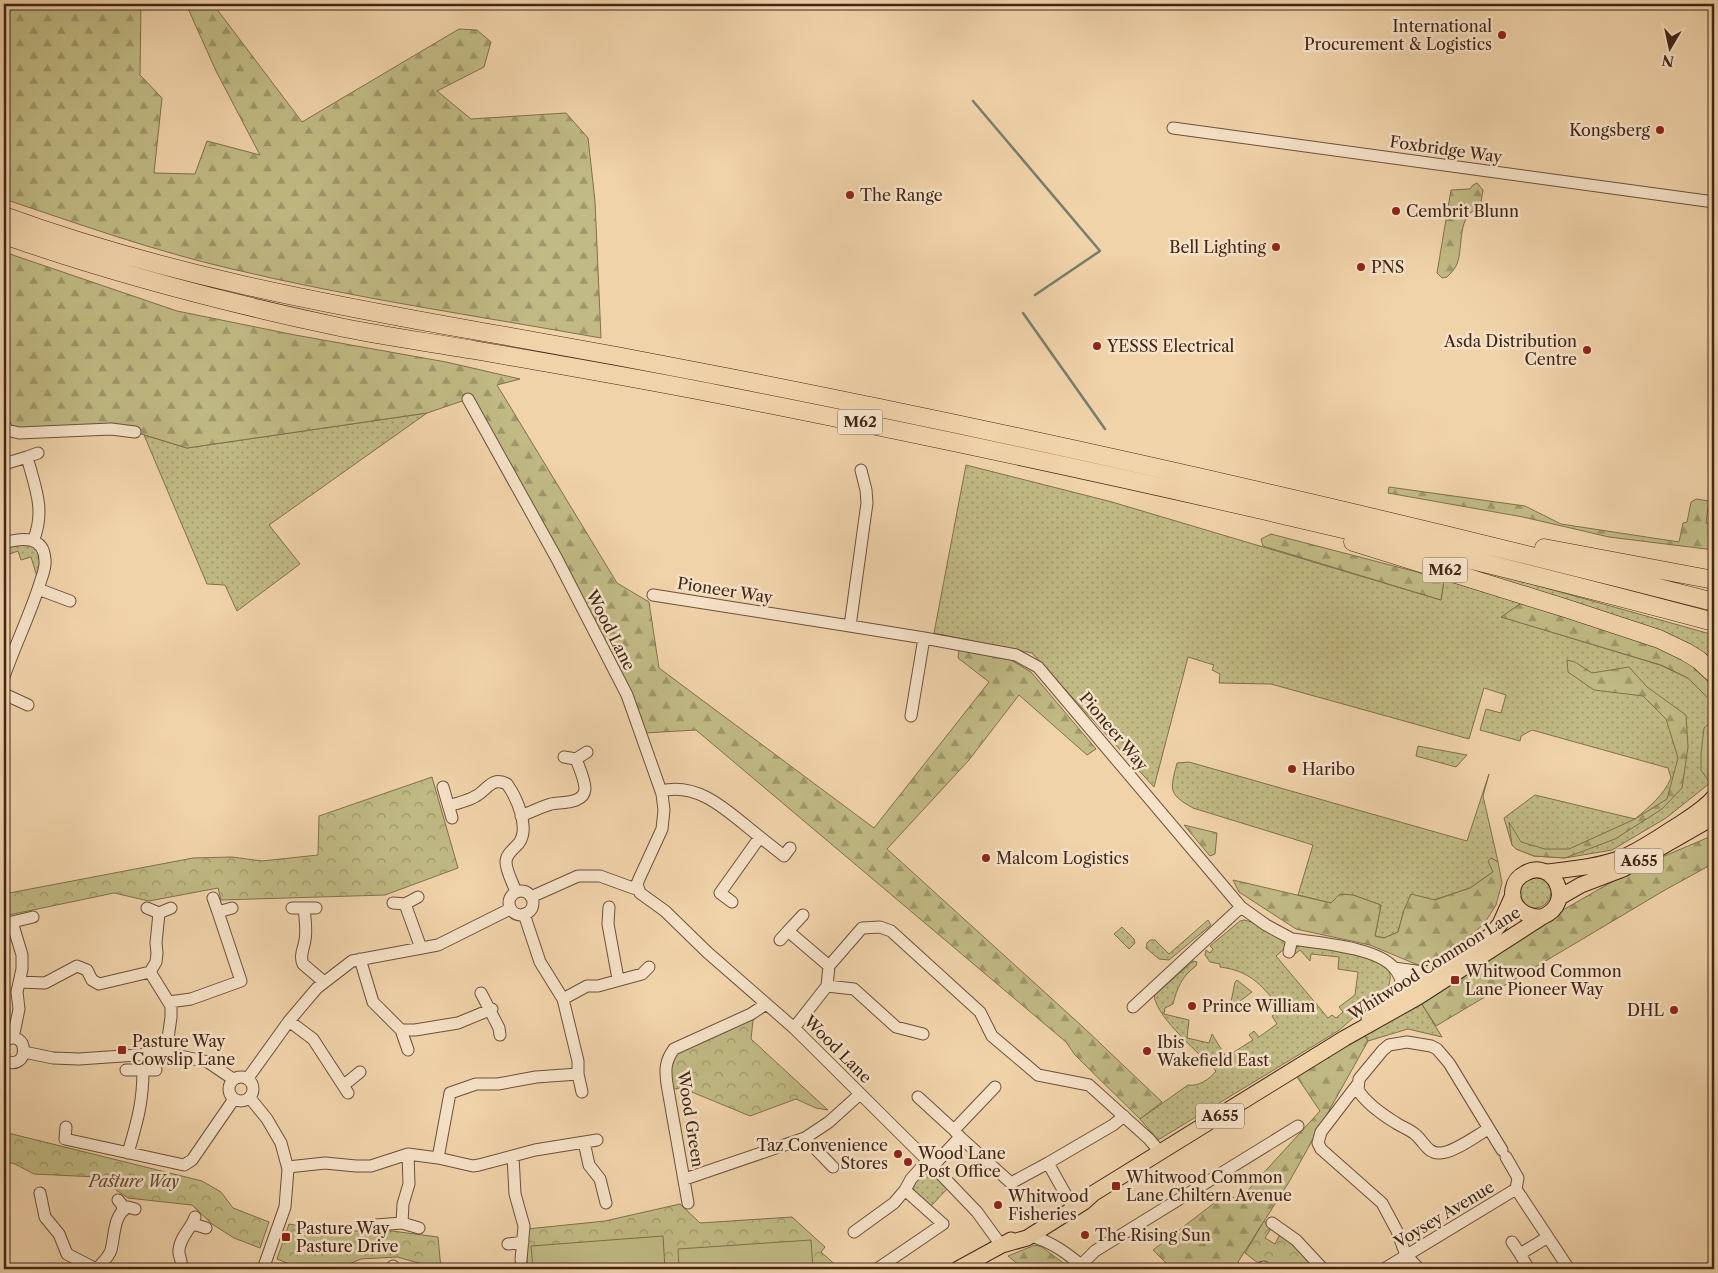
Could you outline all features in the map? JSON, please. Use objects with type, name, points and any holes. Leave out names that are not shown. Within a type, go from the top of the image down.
[{"type":"highway","name":"M62","points":[[4,216],[120,254],[244,286],[318,302],[643,361],[868,405],[1052,444],[1310,502],[1714,602]]},
{"type":"highway","name":"M62","points":[[4,235],[68,257],[176,289],[340,327],[676,386],[998,451],[1186,492],[1461,557],[1714,622]]},
{"type":"highway","name":"M62","points":[[1186,492],[1426,564],[1659,639],[1699,660],[1714,674]]},
{"type":"highway","name":"M62","points":[[1310,502],[1714,580]]},
{"type":"main road","name":"A655","points":[[1513,895],[1514,884],[1522,875],[1533,870],[1546,872],[1584,867],[1623,857],[1688,818],[1706,806],[1714,797]]},
{"type":"main road","name":"A655","points":[[1542,917],[1554,909],[1560,896],[1581,885],[1623,869],[1714,817]]},
{"type":"main road","points":[[1546,872],[1557,882],[1560,896]]},
{"type":"main road","points":[[1513,895],[1514,903],[1519,910],[1526,915],[1542,917]]},
{"type":"main road","name":"Whitwood Common Lane","points":[[958,1269],[1002,1245],[1041,1230],[1084,1202],[1094,1193],[1160,1152],[1346,1038],[1381,1019],[1468,950],[1490,936],[1500,924],[1513,895]]},
{"type":"main road","name":"Whitwood Common Lane","points":[[1346,1038],[1401,987],[1430,980],[1542,917]]},
{"type":"main road","name":"Whitwood Common Lane","points":[[1041,1230],[1071,1204],[1086,1194],[1094,1193]]},
{"type":"street","name":"Foxbridge Way","points":[[1173,128],[1714,202]]},
{"type":"street","name":"Wood Lane","points":[[468,399],[557,560],[627,695],[661,791],[664,810],[662,829],[639,878],[637,884],[640,893],[665,911],[794,1028],[978,1212],[1002,1245]]},
{"type":"street","points":[[4,424],[7,430],[18,433],[111,429],[135,432]]},
{"type":"street","points":[[4,464],[32,455],[40,513],[39,525],[33,541]]},
{"type":"street","points":[[850,626],[866,503],[866,490],[861,470]]},
{"type":"street","points":[[4,543],[18,539],[33,541],[42,548],[46,560],[38,589],[4,677]]},
{"type":"street","points":[[38,589],[70,602]]},
{"type":"street","name":"Pioneer Way","points":[[653,595],[1016,654],[1038,666],[1241,907],[1266,925],[1292,939],[1369,953],[1383,959],[1394,968],[1430,980]]},
{"type":"street","points":[[911,716],[924,638]]},
{"type":"street","points":[[4,694],[28,705]]},
{"type":"street","points":[[564,757],[576,758],[587,752]]},
{"type":"street","points":[[521,816],[553,804],[560,804],[583,796],[585,788],[576,758]]},
{"type":"street","points":[[448,806],[477,796],[492,783],[503,782],[511,789],[524,823],[524,833],[521,840],[507,856],[506,863],[516,892]]},
{"type":"street","points":[[443,787],[452,818]]},
{"type":"street","points":[[661,791],[676,788],[707,796],[784,856],[790,848]]},
{"type":"street","points":[[732,902],[720,893],[760,837]]},
{"type":"street","name":"Wood Lane","points":[[530,897],[578,876],[600,876],[638,889]]},
{"type":"street","points":[[516,892],[524,892],[530,897],[532,907],[524,914],[517,914],[510,909],[510,897],[516,892]]},
{"type":"street","points":[[418,897],[399,904],[421,948]]},
{"type":"street","points":[[169,1002],[191,999],[243,986],[213,898]]},
{"type":"street","points":[[609,907],[608,924],[618,979]]},
{"type":"street","points":[[1133,1007],[1241,907]]},
{"type":"street","points":[[147,908],[159,913],[171,908]]},
{"type":"street","points":[[218,912],[232,908]]},
{"type":"street","points":[[292,908],[316,908]]},
{"type":"street","points":[[304,908],[305,940],[301,953],[303,964],[324,982]]},
{"type":"street","points":[[248,1078],[289,1021],[317,988],[352,961],[438,945],[510,909]]},
{"type":"street","points":[[19,982],[46,984],[77,966],[87,970],[92,980],[99,984],[150,972],[156,962],[159,913]]},
{"type":"street","points":[[524,914],[540,962],[563,999],[578,1061],[578,1074],[582,1092]]},
{"type":"street","points":[[780,940],[803,915]]},
{"type":"street","points":[[5,1065],[19,1061],[24,1052],[24,1047],[20,1041],[9,1039],[19,1009],[17,992],[22,969],[22,955],[8,923],[33,917]]},
{"type":"street","points":[[794,1028],[827,986],[829,966],[862,928],[880,927],[891,931],[980,1012],[992,1036],[1038,1075],[1090,1085],[1149,1139],[1160,1152]]},
{"type":"street","points":[[788,931],[829,966]]},
{"type":"street","points":[[1289,952],[1292,939]]},
{"type":"street","points":[[360,960],[374,1002],[401,1030],[408,1050]]},
{"type":"street","points":[[563,999],[587,986],[598,986],[642,974],[649,966]]},
{"type":"street","name":"Pioneer Way","points":[[1394,968],[1401,987]]},
{"type":"street","points":[[150,972],[171,1006],[166,1053]]},
{"type":"street","points":[[827,986],[854,989],[896,1027],[923,1034]]},
{"type":"street","points":[[481,993],[499,1028],[500,1036]]},
{"type":"street","name":"Wood Green","points":[[688,1203],[667,1084],[667,1061],[674,1050],[751,1014],[766,1004]]},
{"type":"street","points":[[401,1030],[415,1030],[458,1022],[490,1010]]},
{"type":"street","points":[[289,1021],[313,1039],[346,1089],[360,1072]]},
{"type":"street","name":"Voysey Avenue","points":[[1358,1085],[1359,1079],[1389,1045],[1407,1042],[1438,1049],[1518,1178],[1516,1189],[1384,1269]]},
{"type":"street","points":[[24,1052],[53,1058],[80,1059],[166,1053],[208,1062],[232,1079]]},
{"type":"street","points":[[126,1070],[156,1070]]},
{"type":"street","points":[[128,1153],[141,1109],[143,1070]]},
{"type":"street","points":[[438,1158],[450,1093],[476,1084],[498,1084],[536,1076],[578,1074]]},
{"type":"street","points":[[240,1076],[248,1078],[254,1088],[250,1098],[244,1101],[234,1099],[228,1090],[232,1079],[240,1076]]},
{"type":"street","points":[[1358,1085],[1358,1090],[1362,1097],[1415,1134],[1430,1151],[1440,1154],[1453,1149],[1488,1129]]},
{"type":"street","points":[[1358,1085],[1321,1132],[1318,1143],[1324,1152],[1382,1203],[1397,1231],[1406,1255],[1419,1269]]},
{"type":"street","points":[[854,1232],[894,1203],[911,1179],[931,1163],[995,1088]]},
{"type":"street","name":"Wood Green","points":[[684,1179],[805,1138],[829,1122],[860,1094]]},
{"type":"street","points":[[918,1097],[1011,1183],[1113,1126],[1124,1116]]},
{"type":"street","points":[[250,1098],[267,1119],[281,1144],[288,1167],[285,1207],[263,1269]]},
{"type":"street","points":[[66,1127],[65,1140],[184,1165],[192,1160],[234,1099]]},
{"type":"street","points":[[1041,1230],[1057,1246],[1084,1267],[1095,1251],[1296,1130]]},
{"type":"street","points":[[805,1138],[833,1167]]},
{"type":"street","points":[[288,1167],[325,1163],[372,1166],[408,1154],[438,1158],[473,1166],[535,1150],[596,1140]]},
{"type":"street","points":[[584,1142],[589,1164],[600,1179],[606,1203]]},
{"type":"street","points":[[402,1223],[403,1204],[409,1184],[408,1154]]},
{"type":"street","points":[[513,1156],[515,1194],[524,1226],[521,1260]]},
{"type":"street","points":[[1048,1163],[1071,1204]]},
{"type":"street","points":[[1516,1189],[1569,1269]]},
{"type":"street","points":[[877,1269],[942,1224],[905,1190]]},
{"type":"street","points":[[40,1193],[45,1217],[59,1234],[67,1254],[97,1269],[110,1252],[114,1226],[120,1206],[135,1209]]},
{"type":"street","points":[[180,1269],[182,1261],[178,1252],[182,1238],[194,1221],[206,1228]]},
{"type":"street","points":[[376,1225],[402,1223],[419,1228]]},
{"type":"street","points":[[1272,1223],[1296,1240],[1324,1269]]},
{"type":"street","points":[[1041,1230],[1044,1239],[1057,1246]]},
{"type":"street","points":[[1520,1254],[1548,1237]]},
{"type":"street","points":[[508,1244],[524,1242]]},
{"type":"street","points":[[1512,1242],[1527,1266]]},
{"type":"green space","points":[[4,4],[141,4],[140,75],[162,98],[154,173],[195,174],[207,141],[260,155],[216,71],[186,4],[213,4],[302,122],[459,29],[477,30],[491,42],[484,67],[437,91],[471,119],[566,113],[588,138],[595,201],[601,338],[369,298],[232,269],[145,246],[4,199]]},
{"type":"green space","points":[[1477,183],[1483,190],[1480,208],[1472,211],[1467,217],[1462,232],[1457,264],[1447,277],[1442,278],[1437,273],[1451,190],[1470,189]]},
{"type":"green space","points":[[4,252],[177,311],[295,335],[446,362],[520,379],[497,385],[617,583],[649,602],[659,668],[874,828],[989,682],[958,658],[959,650],[1011,660],[1031,672],[1096,749],[1087,755],[1019,695],[969,760],[887,849],[1083,1027],[1162,1102],[1140,1119],[1075,1055],[1066,1042],[696,730],[645,733],[468,399],[427,413],[187,448],[135,432],[8,429],[4,420]]},
{"type":"green space","points":[[427,413],[269,525],[300,564],[237,611],[225,585],[207,584],[144,435],[187,448]]},
{"type":"green space","points":[[966,465],[1112,502],[1441,600],[1444,580],[1523,602],[1502,617],[1660,665],[1688,678],[1714,704],[1714,772],[1710,783],[1666,818],[1612,850],[1565,858],[1534,856],[1516,849],[1512,845],[1504,818],[1535,795],[1635,819],[1664,790],[1671,778],[1668,768],[1532,730],[1521,736],[1520,741],[1480,730],[1486,709],[1501,713],[1506,695],[1484,688],[1469,739],[1271,684],[1219,683],[1220,674],[1212,670],[1214,665],[1188,657],[1154,787],[1032,653],[934,633]]},
{"type":"green space","points":[[1389,487],[1525,506],[1561,524],[1679,542],[1683,523],[1687,522],[1691,502],[1696,499],[1709,501],[1706,523],[1714,524],[1714,550],[1609,537],[1523,517],[1388,493]]},
{"type":"green space","points":[[1271,534],[1444,580],[1441,600],[1263,546],[1261,539]]},
{"type":"green space","points":[[24,542],[31,545],[39,553],[41,562],[38,580],[31,557],[21,560],[18,551],[4,556],[4,548]]},
{"type":"green space","points":[[1446,560],[1714,635],[1714,667],[1459,569]]},
{"type":"green space","points":[[1523,602],[1659,648],[1687,661],[1710,683],[1714,694],[1714,704],[1688,678],[1661,665],[1501,617]]},
{"type":"green space","points":[[1567,660],[1575,662],[1592,673],[1629,667],[1647,687],[1686,715],[1688,747],[1682,788],[1662,809],[1615,839],[1565,858],[1534,856],[1516,849],[1512,845],[1509,822],[1521,842],[1545,849],[1569,849],[1635,819],[1667,799],[1678,758],[1666,719],[1643,696],[1594,690],[1568,672]]},
{"type":"green space","points":[[1710,723],[1713,728],[1715,752],[1710,783],[1701,770],[1701,754],[1704,728]]},
{"type":"green space","points":[[1418,746],[1467,755],[1456,767],[1416,756]]},
{"type":"green space","points":[[1189,762],[1467,841],[1489,774],[1483,796],[1498,862],[1491,858],[1493,872],[1470,888],[1404,910],[1398,932],[1384,938],[1375,936],[1381,905],[1353,895],[1331,903],[1298,895],[1313,845],[1193,808],[1179,799],[1175,795],[1172,785],[1177,763]]},
{"type":"green space","points":[[432,777],[458,868],[385,895],[221,900],[218,888],[149,901],[114,893],[4,916],[4,894],[193,858],[232,857],[262,861],[318,855],[319,816]]},
{"type":"green space","points":[[1184,825],[1217,833],[1215,854],[1210,856]]},
{"type":"green space","points":[[1714,835],[1714,863],[1436,1026],[1420,1001],[1556,914],[1636,868]]},
{"type":"green space","points":[[1491,858],[1498,862],[1502,883],[1496,905],[1484,924],[1466,939],[1452,946],[1436,960],[1418,965],[1370,945],[1296,929],[1239,892],[1233,880],[1331,903],[1340,894],[1353,895],[1381,905],[1375,936],[1384,938],[1398,932],[1411,894],[1435,900],[1470,888],[1493,872],[1488,861]]},
{"type":"green space","points":[[1535,876],[1546,881],[1551,892],[1546,903],[1535,908],[1524,903],[1519,892],[1524,881]]},
{"type":"green space","points":[[1208,920],[1211,925],[1169,960],[1159,959],[1146,948],[1150,940],[1155,940],[1169,954]]},
{"type":"green space","points":[[1244,920],[1255,923],[1286,941],[1284,949],[1276,956],[1328,1018],[1332,1015],[1336,1018],[1343,1012],[1339,1007],[1355,995],[1358,972],[1338,969],[1339,957],[1311,954],[1310,961],[1300,950],[1295,954],[1293,952],[1295,941],[1373,959],[1382,964],[1390,973],[1388,988],[1338,1031],[1158,1140],[1140,1119],[1188,1085],[1204,1082],[1216,1071],[1171,1025],[1157,1006],[1154,996],[1193,961],[1197,962],[1196,966],[1184,978],[1178,988],[1173,1004],[1165,1008],[1164,1014],[1189,1020],[1187,1038],[1209,1043],[1212,1034],[1226,1057],[1253,1040],[1249,1035],[1254,1031],[1259,1037],[1277,1024],[1272,1016],[1278,1011],[1278,1005],[1260,985],[1247,975],[1210,962],[1205,955],[1206,950],[1210,953],[1213,949],[1210,946],[1240,921]]},
{"type":"green space","points":[[1122,927],[1134,939],[1135,943],[1129,949],[1114,934]]},
{"type":"green space","points":[[1237,980],[1252,992],[1236,1004],[1231,1002]]},
{"type":"green space","points":[[1420,1001],[1442,1037],[1408,1029],[1368,1041],[1363,1033]]},
{"type":"green space","points":[[754,1012],[751,1039],[828,1110],[816,1108],[796,1099],[750,1116],[682,1088],[668,1090],[670,1055]]},
{"type":"green space","points":[[1363,1033],[1368,1041],[1289,1182],[1238,1262],[1242,1266],[1240,1269],[1172,1269],[1153,1250],[1226,1194],[1239,1200],[1320,1111],[1297,1077]]},
{"type":"green space","name":"Pasture Way","points":[[4,1132],[202,1181],[221,1192],[233,1208],[269,1222],[260,1248],[234,1238],[212,1224],[192,1205],[128,1198],[97,1177],[34,1174],[15,1164],[4,1161]]},
{"type":"green space","points":[[927,1171],[935,1174],[948,1188],[930,1207],[914,1191],[915,1184],[920,1176]]},
{"type":"green space","points":[[680,1204],[700,1223],[792,1217],[825,1247],[821,1252],[840,1269],[527,1269],[527,1229],[605,1221]]},
{"type":"green space","points":[[1264,1221],[1269,1225],[1270,1230],[1265,1238],[1275,1244],[1279,1236],[1288,1235],[1321,1269],[1269,1269],[1260,1261],[1258,1263],[1245,1253]]},
{"type":"green space","points":[[289,1224],[327,1231],[392,1231],[438,1237],[441,1269],[432,1269],[397,1257],[361,1259],[344,1266],[308,1268],[289,1264],[277,1259]]},
{"type":"green space","points":[[663,1236],[665,1269],[533,1269],[531,1246]]},
{"type":"green space","points":[[811,1240],[813,1269],[679,1269],[678,1249]]},
{"type":"green space","points":[[1035,1245],[1042,1247],[1071,1269],[1024,1269],[1008,1256]]},
{"type":"waterway","points":[[973,101],[1100,251],[1035,295]]},
{"type":"waterway","points":[[1023,313],[1105,429]]},
{"type":"place","name":"International Procurement & Logistics","points":[[1502,35]]},
{"type":"place","name":"Kongsberg","points":[[1660,130]]},
{"type":"place","name":"The Range","points":[[850,195]]},
{"type":"place","name":"Cembrit Blunn","points":[[1396,211]]},
{"type":"place","name":"Bell Lighting","points":[[1276,247]]},
{"type":"place","name":"PNS","points":[[1361,267]]},
{"type":"place","name":"YESSS Electrical","points":[[1097,346]]},
{"type":"place","name":"Asda Distribution Centre","points":[[1587,350]]},
{"type":"place","name":"Haribo","points":[[1292,769]]},
{"type":"place","name":"Malcom Logistics","points":[[986,858]]},
{"type":"place","name":"Whitwood Common Lane Pioneer Way","points":[[1455,980]]},
{"type":"place","name":"Prince William","points":[[1192,1006]]},
{"type":"place","name":"DHL","points":[[1674,1010]]},
{"type":"place","name":"Pasture Way Cowslip Lane","points":[[122,1050]]},
{"type":"place","name":"Ibis Wakefield East","points":[[1147,1051]]},
{"type":"place","name":"Taz Convenience Stores","points":[[898,1154]]},
{"type":"place","name":"Wood Lane Post Office","points":[[908,1162]]},
{"type":"place","name":"Whitwood Common Lane Chiltern Avenue","points":[[1116,1186]]},
{"type":"place","name":"Whitwood Fisheries","points":[[998,1205]]},
{"type":"place","name":"The Rising Sun","points":[[1085,1235]]},
{"type":"place","name":"Pasture Way Pasture Drive","points":[[286,1237]]}]
